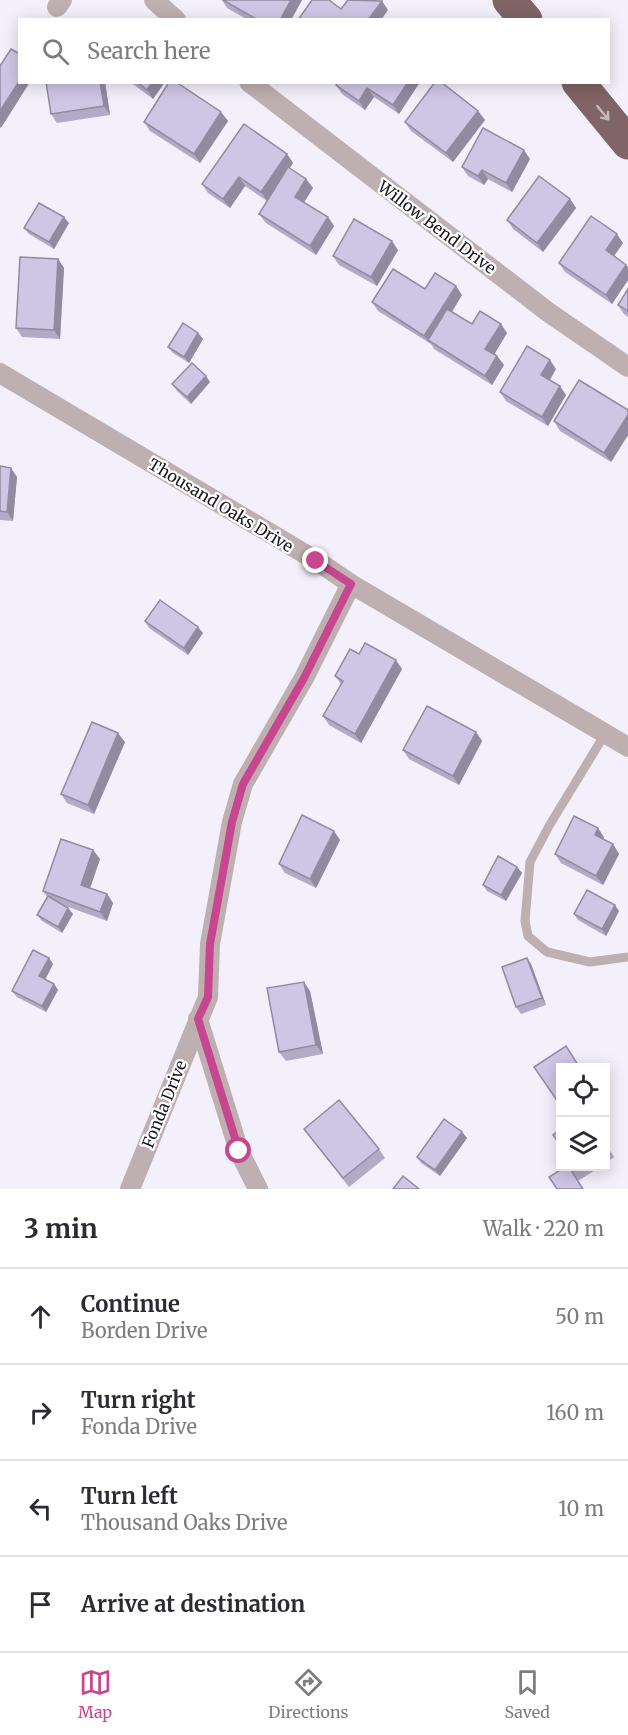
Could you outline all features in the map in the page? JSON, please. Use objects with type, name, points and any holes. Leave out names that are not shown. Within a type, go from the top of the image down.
[{"type":"highway","points":[[509,0],[524,18]]},
{"type":"highway","points":[[580,84],[628,143]]},
{"type":"street","points":[[153,0],[174,18]]},
{"type":"street","name":"Willow Bend Drive","points":[[252,84],[548,312],[628,367]]},
{"type":"street","name":"Thousand Oaks Drive","points":[[0,373],[628,747]]},
{"type":"street","name":"Fonda Drive","points":[[130,1189],[208,997],[210,944],[232,822],[243,784],[304,678],[351,584]]},
{"type":"street","points":[[198,1019],[239,1151],[258,1189]]},
{"type":"lane","points":[[605,734],[549,826],[530,862],[525,921],[528,936],[546,952],[590,962],[628,957]]},
{"type":"building","points":[[223,0],[291,0],[281,18],[254,18]]},
{"type":"building","points":[[312,0],[329,0],[341,9],[348,0],[382,1],[369,18],[299,18]]},
{"type":"building","points":[[11,49],[18,53],[18,83],[0,111],[0,66]]},
{"type":"building","points":[[46,84],[100,84],[104,106],[51,114]]},
{"type":"building","points":[[140,84],[151,84],[147,90]]},
{"type":"building","points":[[168,84],[179,84],[221,112],[194,154],[144,122]]},
{"type":"building","points":[[407,84],[393,105],[367,88],[359,101],[336,85]]},
{"type":"building","points":[[434,84],[444,84],[478,111],[446,153],[405,122]]},
{"type":"building","points":[[244,124],[287,154],[261,192],[239,177],[223,199],[202,184]]},
{"type":"building","points":[[483,128],[524,150],[506,183],[482,170],[478,176],[462,167]]},
{"type":"building","points":[[288,167],[306,179],[295,197],[328,217],[310,246],[259,214]]},
{"type":"building","points":[[539,176],[570,199],[537,243],[507,220]]},
{"type":"building","points":[[39,203],[64,217],[49,242],[24,228]]},
{"type":"building","points":[[591,216],[617,234],[606,250],[626,265],[606,295],[559,263]]},
{"type":"building","points":[[354,219],[392,241],[371,277],[333,256]]},
{"type":"building","points":[[20,257],[58,259],[54,330],[16,328]]},
{"type":"building","points":[[393,269],[425,289],[435,273],[456,286],[424,336],[372,302]]},
{"type":"building","points":[[628,289],[628,311],[618,305]]},
{"type":"building","points":[[447,309],[472,324],[480,311],[501,324],[485,349],[497,356],[485,376],[428,340]]},
{"type":"building","points":[[183,323],[198,333],[184,357],[168,347]]},
{"type":"building","points":[[527,346],[550,360],[541,375],[560,386],[542,417],[500,392]]},
{"type":"building","points":[[192,363],[206,376],[187,397],[172,384]]},
{"type":"building","points":[[579,380],[628,410],[628,415],[604,453],[554,421]]},
{"type":"building","points":[[0,466],[11,468],[7,512],[0,511]]},
{"type":"building","points":[[160,600],[198,627],[184,648],[145,621]]},
{"type":"building","points":[[365,643],[396,660],[355,734],[323,716],[343,681],[335,676],[350,649],[359,654]]},
{"type":"building","points":[[427,706],[476,732],[453,776],[403,750]]},
{"type":"building","points":[[92,722],[118,733],[88,805],[61,794]]},
{"type":"building","points":[[302,815],[334,831],[310,879],[279,864]]},
{"type":"building","points":[[574,816],[598,828],[595,835],[613,844],[596,876],[555,854]]},
{"type":"building","points":[[61,839],[93,850],[81,885],[107,894],[100,912],[43,891]]},
{"type":"building","points":[[498,856],[517,867],[501,895],[483,885]]},
{"type":"building","points":[[587,890],[615,905],[602,929],[574,914]]},
{"type":"building","points":[[48,896],[68,908],[58,927],[37,915]]},
{"type":"building","points":[[33,950],[49,958],[39,976],[54,984],[42,1006],[12,991]]},
{"type":"building","points":[[527,958],[542,998],[516,1007],[502,967]]},
{"type":"building","points":[[304,982],[316,1045],[279,1052],[267,988]]},
{"type":"building","points":[[566,1046],[577,1063],[556,1063],[556,1099],[534,1067]]},
{"type":"building","points":[[339,1100],[379,1149],[343,1178],[304,1129]]},
{"type":"building","points":[[444,1119],[462,1132],[435,1170],[417,1157]]},
{"type":"building","points":[[559,1171],[574,1171],[572,1172],[583,1189],[557,1189],[549,1177]]},
{"type":"building","points":[[403,1176],[419,1189],[393,1189]]},
{"type":"route","points":[[239,1151],[198,1019],[208,997],[210,944],[232,822],[243,784],[304,678],[351,584],[316,561]]}]
